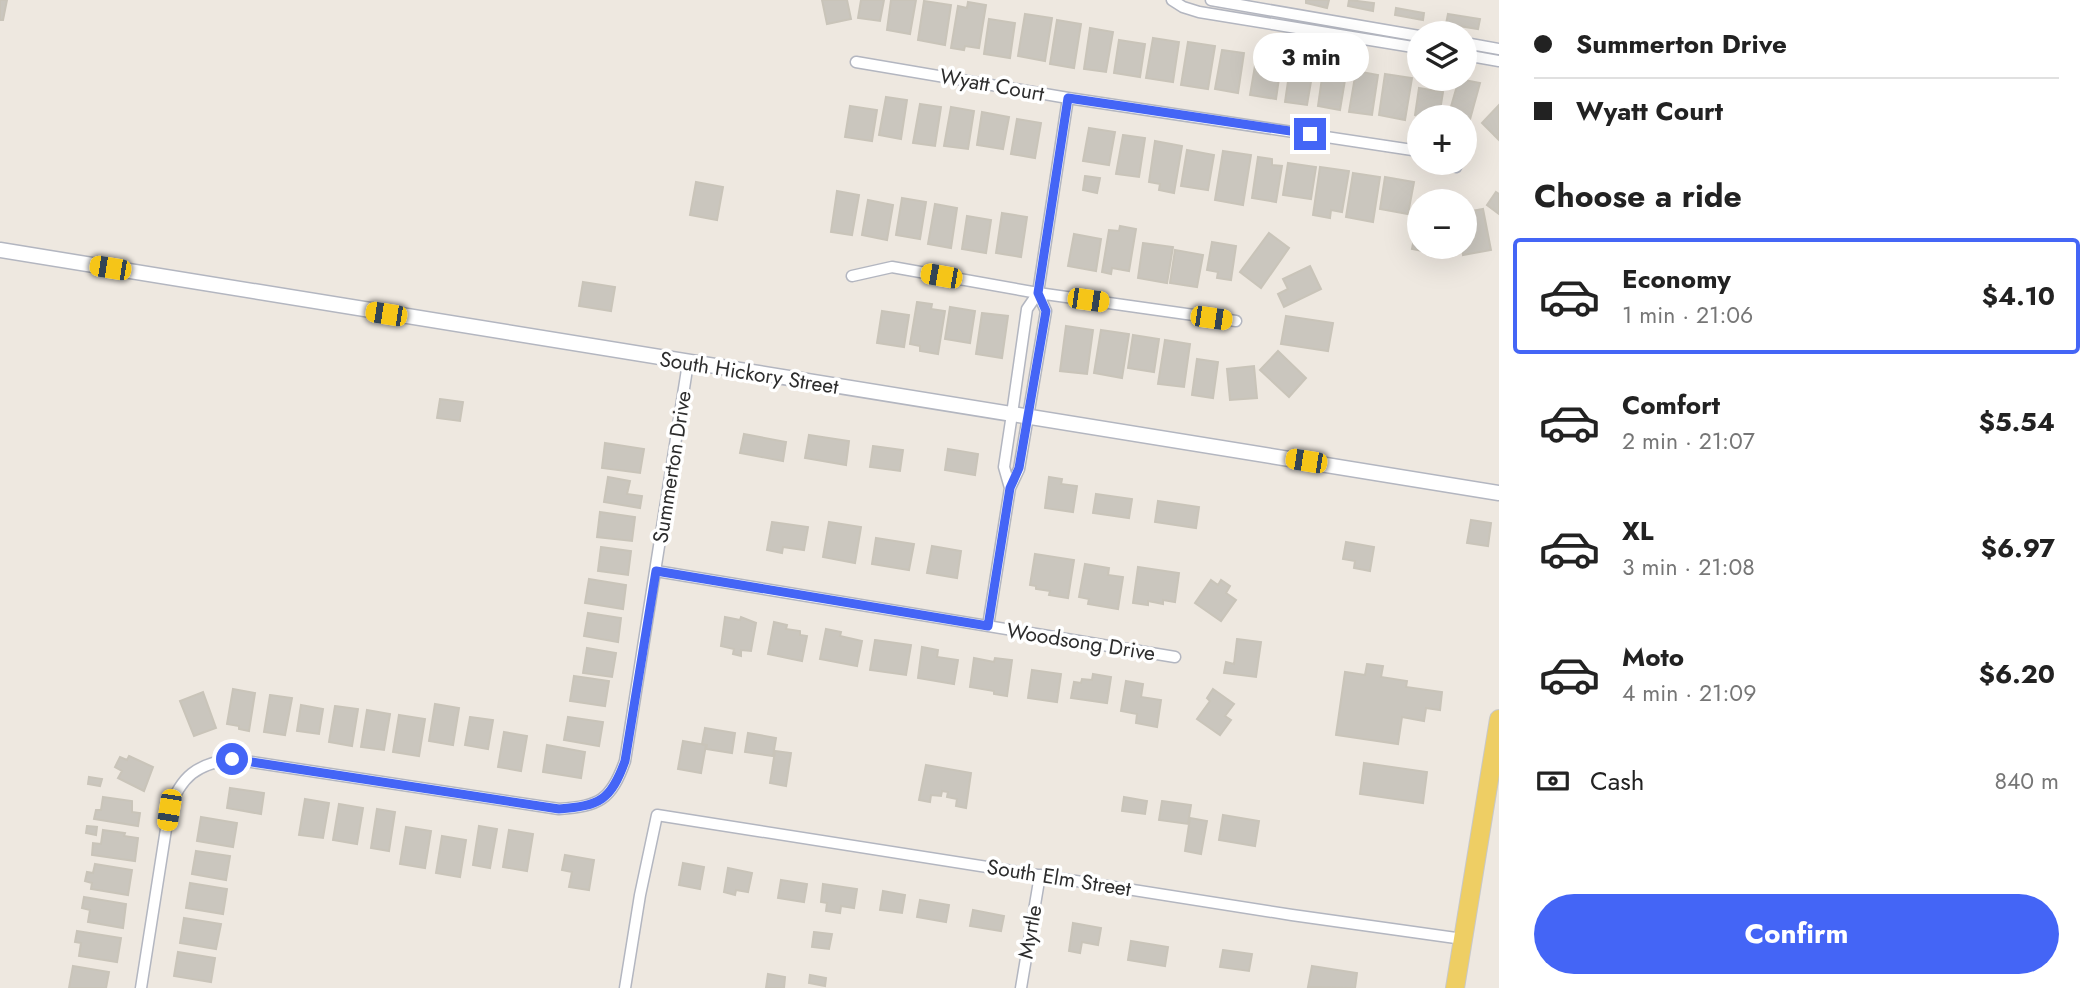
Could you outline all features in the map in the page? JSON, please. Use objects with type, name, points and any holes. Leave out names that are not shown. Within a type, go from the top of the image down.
[{"type":"main road","points":[[1455,988],[1499,719]]},
{"type":"street","points":[[1172,0],[1199,12],[1407,46]]},
{"type":"street","points":[[1211,0],[1407,34]]},
{"type":"street","points":[[1477,45],[1499,49]]},
{"type":"street","points":[[1477,57],[1499,61]]},
{"type":"street","name":"Wyatt Court","points":[[856,62],[1068,98],[1407,149]]},
{"type":"street","points":[[1010,488],[1004,467],[1027,309],[1038,293],[1068,98]]},
{"type":"street","name":"South Hickory Street","points":[[0,250],[1499,493]]},
{"type":"street","points":[[852,276],[892,267],[1038,293],[1236,321]]},
{"type":"street","points":[[988,626],[1010,488],[1019,468],[1046,311],[1038,293]]},
{"type":"street","name":"Summerton Drive","points":[[141,988],[169,810],[175,793],[185,779],[198,768],[214,761],[232,759],[559,809],[582,807],[600,800],[616,786],[625,761],[688,363]]},
{"type":"street","name":"Woodsong Drive","points":[[656,571],[1175,657]]},
{"type":"street","name":"South Elm Street","points":[[625,988],[640,895],[657,815],[1292,915],[1462,939]]},
{"type":"street","name":"Myrtle","points":[[1021,988],[1040,875]]},
{"type":"building","points":[[0,0],[7,0],[3,20],[0,20]]},
{"type":"building","points":[[822,0],[847,0],[851,19],[827,24]]},
{"type":"building","points":[[861,0],[884,0],[880,21],[858,18]]},
{"type":"building","points":[[891,0],[916,0],[910,34],[887,30]]},
{"type":"building","points":[[1306,0],[1329,0],[1327,8],[1306,3]]},
{"type":"building","points":[[1349,0],[1374,3],[1373,11],[1348,6]]},
{"type":"building","points":[[924,1],[951,5],[945,45],[918,40]]},
{"type":"building","points":[[968,2],[986,5],[979,48],[951,48],[958,6],[967,8]]},
{"type":"building","points":[[1396,8],[1424,13],[1423,20],[1395,15]]},
{"type":"building","points":[[1025,14],[1052,18],[1045,61],[1018,56]]},
{"type":"building","points":[[1448,14],[1480,19],[1478,29],[1477,21],[1447,21]]},
{"type":"building","points":[[989,19],[1015,23],[1010,58],[984,54]]},
{"type":"building","points":[[1057,20],[1081,24],[1074,68],[1050,64]]},
{"type":"building","points":[[1090,28],[1113,32],[1106,72],[1084,69]]},
{"type":"building","points":[[1153,38],[1179,42],[1173,82],[1146,78]]},
{"type":"building","points":[[1119,40],[1145,44],[1140,77],[1114,73]]},
{"type":"building","points":[[1188,42],[1215,46],[1208,89],[1181,85]]},
{"type":"building","points":[[1222,50],[1244,53],[1238,93],[1215,89]]},
{"type":"building","points":[[1257,54],[1282,58],[1276,99],[1250,95]]},
{"type":"building","points":[[1291,61],[1314,64],[1307,105],[1285,102]]},
{"type":"building","points":[[1324,64],[1347,68],[1340,110],[1318,106]]},
{"type":"building","points":[[1356,71],[1378,75],[1372,115],[1349,112]]},
{"type":"building","points":[[1385,74],[1407,77],[1407,91],[1410,91],[1405,120],[1379,115]]},
{"type":"building","points":[[1477,82],[1480,83],[1474,105],[1451,105],[1456,91],[1477,91]]},
{"type":"building","points":[[1419,91],[1443,92],[1441,105],[1416,105]]},
{"type":"building","points":[[886,97],[907,100],[901,139],[879,135]]},
{"type":"building","points":[[920,104],[941,107],[935,146],[913,143]]},
{"type":"building","points":[[1499,105],[1499,140],[1482,123]]},
{"type":"building","points":[[850,106],[877,110],[872,141],[845,137]]},
{"type":"building","points":[[951,107],[974,111],[968,149],[944,146]]},
{"type":"building","points":[[982,112],[1009,117],[1003,149],[977,145]]},
{"type":"building","points":[[1017,119],[1041,123],[1035,158],[1011,154]]},
{"type":"building","points":[[1089,128],[1115,132],[1109,165],[1083,161]]},
{"type":"building","points":[[1123,135],[1145,138],[1139,177],[1116,174]]},
{"type":"building","points":[[1155,141],[1182,146],[1174,193],[1159,190],[1160,184],[1149,182]]},
{"type":"building","points":[[1187,150],[1214,155],[1208,190],[1181,186]]},
{"type":"building","points":[[1223,151],[1251,155],[1243,205],[1215,200]]},
{"type":"building","points":[[1258,157],[1272,159],[1272,165],[1282,166],[1276,202],[1252,198]]},
{"type":"building","points":[[1288,163],[1316,167],[1311,199],[1283,195]]},
{"type":"building","points":[[1320,167],[1349,171],[1342,212],[1331,210],[1330,218],[1313,215]]},
{"type":"building","points":[[1353,173],[1380,177],[1373,222],[1346,217]]},
{"type":"building","points":[[1085,176],[1100,178],[1097,193],[1083,190]]},
{"type":"building","points":[[1385,177],[1414,182],[1413,189],[1407,189],[1407,214],[1380,209]]},
{"type":"building","points":[[696,182],[723,187],[717,220],[690,215]]},
{"type":"building","points":[[837,191],[859,195],[852,235],[831,232]]},
{"type":"building","points":[[1496,192],[1499,194],[1499,214],[1487,205]]},
{"type":"building","points":[[902,198],[926,202],[920,239],[896,235]]},
{"type":"building","points":[[868,200],[893,205],[887,240],[862,235]]},
{"type":"building","points":[[935,204],[957,208],[951,248],[928,244]]},
{"type":"building","points":[[1483,209],[1491,250],[1477,252],[1477,210]]},
{"type":"building","points":[[1002,213],[1027,217],[1021,257],[996,253]]},
{"type":"building","points":[[967,216],[991,220],[986,253],[962,249]]},
{"type":"building","points":[[1120,226],[1136,229],[1129,271],[1112,268],[1111,274],[1102,272],[1109,230],[1119,231]]},
{"type":"building","points":[[1269,233],[1289,248],[1261,288],[1240,272]]},
{"type":"building","points":[[1074,234],[1101,239],[1096,271],[1068,266]]},
{"type":"building","points":[[1212,242],[1236,246],[1231,280],[1217,278],[1218,272],[1207,270]]},
{"type":"building","points":[[1143,243],[1173,247],[1167,283],[1138,278]]},
{"type":"building","points":[[1175,250],[1203,255],[1197,287],[1170,283]]},
{"type":"building","points":[[1310,266],[1321,289],[1284,307],[1278,294],[1288,289],[1283,279]]},
{"type":"building","points":[[583,282],[615,287],[611,311],[579,306]]},
{"type":"building","points":[[917,302],[932,304],[931,309],[945,311],[938,354],[920,351],[920,346],[910,344]]},
{"type":"building","points":[[950,307],[975,311],[970,343],[945,339]]},
{"type":"building","points":[[882,311],[909,315],[904,347],[877,343]]},
{"type":"building","points":[[982,313],[1008,316],[1002,358],[976,354]]},
{"type":"building","points":[[1286,316],[1333,323],[1328,351],[1281,344]]},
{"type":"building","points":[[1066,326],[1093,330],[1087,374],[1060,371]]},
{"type":"building","points":[[1101,330],[1129,334],[1122,378],[1094,373]]},
{"type":"building","points":[[1133,335],[1159,339],[1154,372],[1128,368]]},
{"type":"building","points":[[1165,340],[1190,344],[1184,387],[1158,384]]},
{"type":"building","points":[[1278,351],[1306,378],[1289,397],[1260,370]]},
{"type":"building","points":[[1197,359],[1218,362],[1213,398],[1192,395]]},
{"type":"building","points":[[1254,366],[1257,398],[1230,400],[1227,369]]},
{"type":"building","points":[[440,399],[463,402],[460,421],[437,418]]},
{"type":"building","points":[[744,434],[786,442],[783,461],[740,453]]},
{"type":"building","points":[[809,435],[849,441],[846,465],[805,458]]},
{"type":"building","points":[[605,443],[644,449],[640,473],[602,468]]},
{"type":"building","points":[[873,446],[903,450],[900,471],[870,467]]},
{"type":"building","points":[[948,449],[978,454],[975,475],[945,470]]},
{"type":"building","points":[[608,477],[630,481],[627,494],[642,496],[640,508],[604,502]]},
{"type":"building","points":[[1049,477],[1062,479],[1061,484],[1077,486],[1073,512],[1045,508]]},
{"type":"building","points":[[1096,494],[1132,499],[1129,518],[1093,513]]},
{"type":"building","points":[[1158,501],[1199,507],[1196,528],[1155,522]]},
{"type":"building","points":[[600,512],[635,517],[632,541],[597,537]]},
{"type":"building","points":[[1471,520],[1491,523],[1488,546],[1467,543]]},
{"type":"building","points":[[772,522],[808,527],[804,550],[783,547],[782,553],[767,550]]},
{"type":"building","points":[[829,522],[861,527],[855,563],[823,557]]},
{"type":"building","points":[[876,538],[914,544],[909,570],[872,564]]},
{"type":"building","points":[[1346,542],[1374,547],[1370,571],[1354,568],[1355,561],[1343,559]]},
{"type":"building","points":[[932,546],[961,551],[957,578],[927,573]]},
{"type":"building","points":[[601,547],[631,551],[628,575],[598,571]]},
{"type":"building","points":[[1035,554],[1074,560],[1068,598],[1049,595],[1050,591],[1036,589],[1036,586],[1030,585]]},
{"type":"building","points":[[1085,564],[1109,568],[1108,575],[1123,577],[1118,609],[1088,604],[1089,599],[1079,597]]},
{"type":"building","points":[[1138,567],[1179,573],[1175,602],[1163,600],[1163,604],[1148,601],[1148,605],[1133,603]]},
{"type":"building","points":[[589,579],[626,585],[623,609],[585,603]]},
{"type":"building","points":[[1211,580],[1218,585],[1221,580],[1230,586],[1226,593],[1236,600],[1221,621],[1195,603]]},
{"type":"building","points":[[588,613],[621,618],[618,642],[584,636]]},
{"type":"building","points":[[725,617],[740,620],[741,617],[756,623],[751,651],[741,650],[741,656],[733,654],[734,649],[721,646]]},
{"type":"building","points":[[774,622],[787,625],[786,629],[800,631],[800,635],[807,636],[802,661],[768,654]]},
{"type":"building","points":[[826,629],[841,632],[840,636],[862,641],[857,666],[820,659]]},
{"type":"building","points":[[1237,639],[1261,642],[1256,677],[1224,673],[1226,662],[1234,664]]},
{"type":"building","points":[[875,640],[911,645],[906,675],[870,670]]},
{"type":"building","points":[[922,647],[938,650],[937,657],[958,660],[954,684],[918,678]]},
{"type":"building","points":[[587,648],[616,653],[612,677],[583,673]]},
{"type":"building","points":[[974,658],[994,662],[995,658],[1012,660],[1007,696],[970,687]]},
{"type":"building","points":[[1367,664],[1383,666],[1381,677],[1407,681],[1406,687],[1442,692],[1440,710],[1426,708],[1424,721],[1402,717],[1398,744],[1336,735],[1345,672],[1365,675]]},
{"type":"building","points":[[1032,670],[1061,674],[1057,702],[1028,698]]},
{"type":"building","points":[[1093,674],[1111,677],[1107,703],[1071,698],[1074,682],[1092,680]]},
{"type":"building","points":[[574,676],[609,681],[605,706],[570,701]]},
{"type":"building","points":[[1126,681],[1143,684],[1141,697],[1161,700],[1157,727],[1136,723],[1137,714],[1121,711]]},
{"type":"building","points":[[233,689],[255,693],[249,731],[227,724]]},
{"type":"building","points":[[1213,689],[1234,704],[1225,716],[1231,720],[1220,735],[1197,719],[1210,701],[1207,698]]},
{"type":"building","points":[[203,692],[216,728],[194,736],[180,701]]},
{"type":"building","points":[[270,695],[292,698],[285,735],[264,732]]},
{"type":"building","points":[[435,704],[459,708],[453,745],[429,741]]},
{"type":"building","points":[[301,705],[323,709],[319,734],[297,731]]},
{"type":"building","points":[[335,706],[358,709],[352,746],[329,742]]},
{"type":"building","points":[[367,710],[390,714],[384,750],[361,747]]},
{"type":"building","points":[[399,715],[425,719],[419,756],[393,752]]},
{"type":"building","points":[[470,717],[493,720],[488,749],[465,745]]},
{"type":"building","points":[[568,717],[603,722],[599,746],[564,740]]},
{"type":"building","points":[[705,728],[735,733],[732,753],[706,749],[707,745],[702,744]]},
{"type":"building","points":[[504,732],[527,736],[521,771],[498,767]]},
{"type":"building","points":[[748,733],[776,738],[773,756],[745,752]]},
{"type":"building","points":[[683,741],[706,745],[701,773],[678,769]]},
{"type":"building","points":[[547,745],[585,752],[581,778],[543,772]]},
{"type":"building","points":[[775,751],[791,753],[786,786],[770,783]]},
{"type":"building","points":[[129,756],[153,767],[144,791],[118,778],[122,771],[115,767],[120,757],[127,760]]},
{"type":"building","points":[[1364,763],[1427,772],[1423,803],[1360,794]]},
{"type":"building","points":[[926,765],[971,773],[966,808],[956,806],[957,799],[947,797],[948,792],[942,791],[941,796],[931,795],[930,802],[919,800]]},
{"type":"building","points":[[89,777],[102,779],[100,786],[88,784]]},
{"type":"building","points":[[230,788],[264,793],[261,814],[227,808]]},
{"type":"building","points":[[103,797],[132,801],[132,812],[140,813],[138,826],[94,819],[96,810],[101,810]]},
{"type":"building","points":[[1124,797],[1147,801],[1145,814],[1122,811]]},
{"type":"building","points":[[305,799],[329,803],[323,838],[299,835]]},
{"type":"building","points":[[1162,801],[1191,805],[1188,824],[1159,820]]},
{"type":"building","points":[[339,804],[363,808],[357,844],[333,840]]},
{"type":"building","points":[[377,809],[395,812],[389,851],[371,848]]},
{"type":"building","points":[[1223,815],[1259,821],[1255,846],[1219,840]]},
{"type":"building","points":[[201,817],[237,823],[233,847],[197,841]]},
{"type":"building","points":[[1190,818],[1207,821],[1201,854],[1185,851]]},
{"type":"building","points":[[87,826],[97,827],[96,835],[86,833]]},
{"type":"building","points":[[479,826],[497,829],[490,868],[473,865]]},
{"type":"building","points":[[406,827],[431,831],[425,868],[400,864]]},
{"type":"building","points":[[103,830],[138,838],[135,861],[92,855],[93,843],[101,844]]},
{"type":"building","points":[[509,830],[533,834],[527,871],[503,867]]},
{"type":"building","points":[[442,836],[466,840],[460,877],[436,873]]},
{"type":"building","points":[[196,851],[230,856],[226,880],[192,874]]},
{"type":"building","points":[[565,855],[594,860],[589,890],[569,887],[572,872],[562,870]]},
{"type":"building","points":[[683,863],[704,867],[700,889],[679,885]]},
{"type":"building","points":[[95,864],[132,870],[128,895],[91,889],[92,883],[85,881],[87,872],[93,873]]},
{"type":"building","points":[[728,868],[752,873],[748,892],[736,890],[735,895],[724,892]]},
{"type":"building","points":[[781,880],[807,884],[804,902],[778,898]]},
{"type":"building","points":[[190,883],[227,889],[223,914],[186,908]]},
{"type":"building","points":[[823,884],[857,889],[854,908],[841,906],[840,913],[826,911],[827,903],[821,902]]},
{"type":"building","points":[[883,891],[905,895],[902,913],[880,910]]},
{"type":"building","points":[[84,897],[126,904],[123,928],[88,922],[90,910],[82,908]]},
{"type":"building","points":[[920,900],[949,905],[946,922],[917,917]]},
{"type":"building","points":[[973,910],[1004,916],[1001,931],[970,926]]},
{"type":"building","points":[[184,918],[221,924],[216,949],[180,943]]},
{"type":"building","points":[[1073,923],[1101,928],[1098,945],[1082,942],[1080,953],[1069,951]]},
{"type":"building","points":[[77,931],[121,938],[117,962],[79,956],[81,943],[75,942]]},
{"type":"building","points":[[814,932],[832,934],[829,949],[812,947]]},
{"type":"building","points":[[1131,941],[1168,947],[1165,966],[1128,960]]},
{"type":"building","points":[[1223,950],[1252,954],[1249,971],[1220,967]]},
{"type":"building","points":[[178,952],[215,958],[211,982],[174,976]]},
{"type":"building","points":[[73,966],[109,972],[106,988],[69,988]]},
{"type":"building","points":[[1312,966],[1357,973],[1355,988],[1308,987]]},
{"type":"building","points":[[768,974],[785,977],[784,988],[766,988]]},
{"type":"building","points":[[810,975],[826,978],[825,986],[809,983]]},
{"type":"route","points":[[232,759],[559,809],[582,807],[600,800],[616,786],[625,761],[656,571],[988,626],[1010,488],[1019,468],[1046,311],[1038,293],[1068,98],[1310,134]]}]
